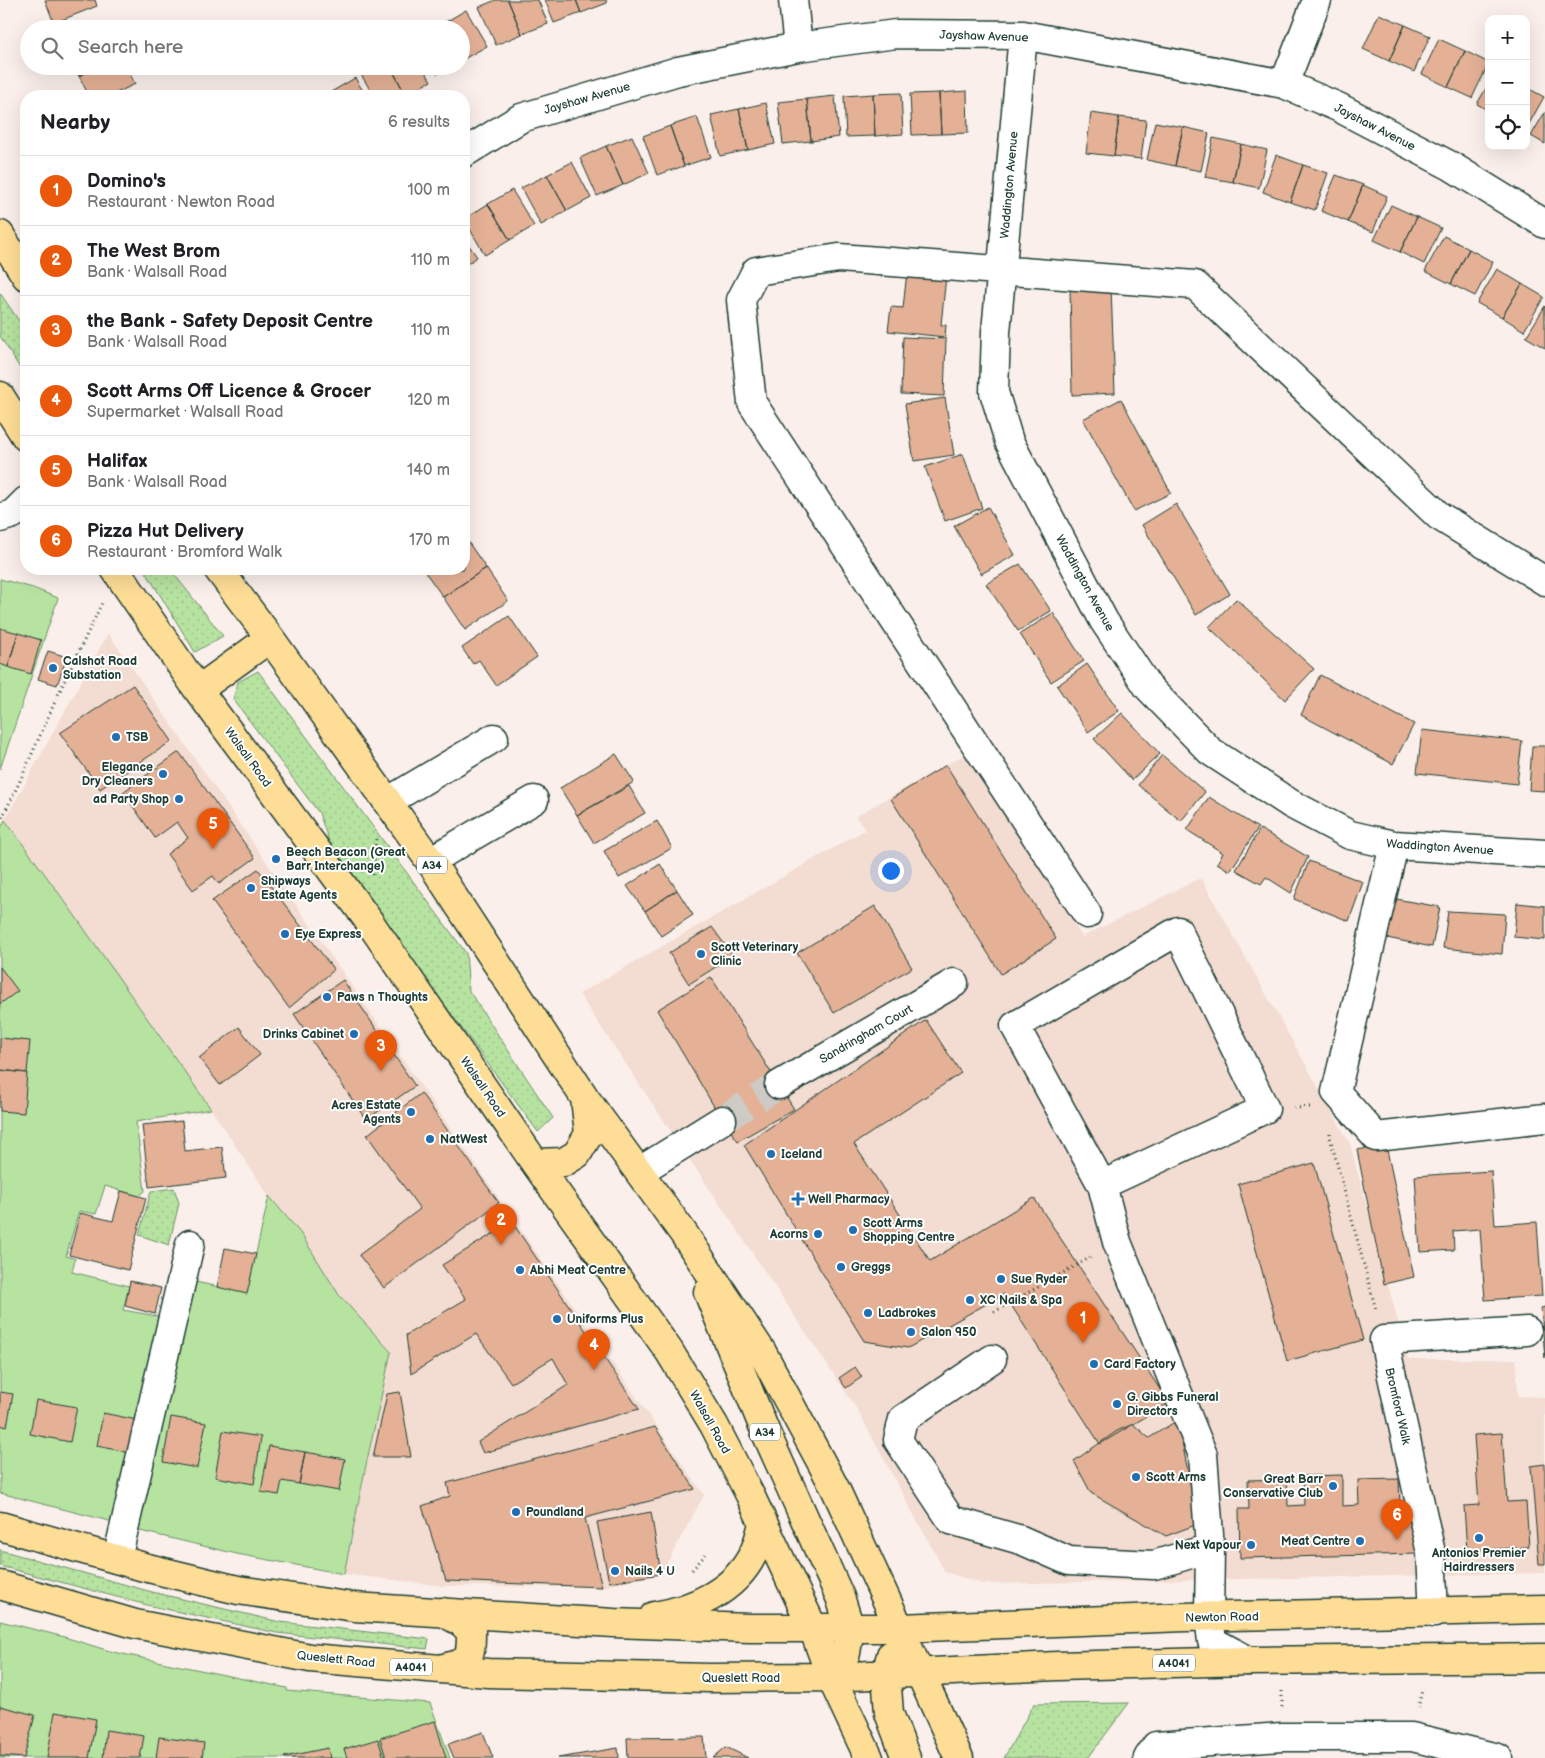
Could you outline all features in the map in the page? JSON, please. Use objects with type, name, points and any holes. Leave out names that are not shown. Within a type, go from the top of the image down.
[{"type":"highway","points":[[0,235],[20,267]]},
{"type":"highway","points":[[0,396],[20,428]]},
{"type":"highway","name":"Walsall Road","points":[[119,575],[198,690],[366,917],[535,1163],[669,1351],[714,1425],[763,1524],[813,1628],[830,1677],[868,1758]]},
{"type":"highway","name":"A34","points":[[223,575],[430,860],[585,1098],[640,1171],[684,1234],[762,1352],[835,1488],[960,1758]]},
{"type":"highway","points":[[198,690],[270,638]]},
{"type":"highway","points":[[535,1163],[564,1162],[577,1154],[589,1134],[585,1098]]},
{"type":"highway","name":"A34","points":[[684,1234],[766,1433],[840,1597],[850,1628],[846,1654],[830,1677]]},
{"type":"highway","points":[[614,1623],[671,1613],[698,1604],[724,1590],[739,1574],[753,1554],[763,1524]]},
{"type":"highway","points":[[0,1526],[116,1559],[238,1590],[354,1607],[614,1623],[748,1628],[813,1628]]},
{"type":"highway","name":"Queslett Road","points":[[0,1585],[135,1624],[310,1658],[488,1673],[710,1678],[830,1677]]},
{"type":"highway","name":"Newton Road","points":[[813,1628],[900,1628],[1209,1617],[1545,1609]]},
{"type":"highway","points":[[439,1669],[462,1664],[471,1652],[471,1631],[461,1622],[443,1612]]},
{"type":"highway","points":[[900,1628],[886,1674],[889,1713],[906,1758]]},
{"type":"highway","name":"A4041","points":[[830,1677],[1058,1666],[1249,1661],[1545,1658]]},
{"type":"street","points":[[793,0],[798,46]]},
{"type":"street","points":[[1284,84],[1317,0]]},
{"type":"street","name":"Jayshaw Avenue","points":[[470,149],[520,118],[678,71],[798,46],[896,34],[1023,35],[1284,84],[1338,107],[1451,166],[1545,224]]},
{"type":"street","name":"Waddington Avenue","points":[[1023,35],[996,332],[994,392],[1009,441],[1104,621],[1148,687],[1210,751],[1291,804],[1350,835],[1394,845],[1545,854]]},
{"type":"street","points":[[1087,914],[752,403],[741,300],[756,271],[839,258],[1195,285],[1439,516],[1545,581]]},
{"type":"street","points":[[0,518],[13,514],[20,507]]},
{"type":"street","points":[[389,805],[494,738]]},
{"type":"street","points":[[430,860],[534,800]]},
{"type":"street","points":[[1394,845],[1335,1099],[1376,1138],[1545,1118]]},
{"type":"street","points":[[1102,1185],[1265,1109],[1178,931],[1015,1026],[1102,1185],[1117,1242],[1204,1455],[1210,1548],[1209,1617],[1212,1641],[1249,1661]]},
{"type":"street","name":"Sandringham Court","points":[[779,1085],[954,982]]},
{"type":"street","points":[[640,1171],[722,1120]]},
{"type":"street","points":[[116,1559],[190,1244]]},
{"type":"street","points":[[1384,1340],[1527,1331]]},
{"type":"street","name":"Bromford Walk","points":[[1384,1340],[1431,1553],[1434,1613]]},
{"type":"street","points":[[992,1359],[903,1419],[898,1440],[951,1520],[1021,1540],[1069,1562],[1154,1564],[1210,1548]]},
{"type":"street","points":[[1148,1758],[1156,1746],[1282,1737],[1412,1737],[1498,1758]]},
{"type":"path","points":[[0,822],[114,575]]},
{"type":"path","points":[[366,917],[373,879],[376,837],[389,805]]},
{"type":"path","points":[[1265,1109],[1335,1099],[1330,1137],[1384,1340]]},
{"type":"path","points":[[994,1312],[1117,1242]]},
{"type":"path","points":[[691,1571],[706,1554]]},
{"type":"shaded area","points":[[108,633],[704,1495],[661,1574],[602,1587],[443,1586],[344,1574],[391,1352],[339,1295],[301,1234],[269,1196],[211,1109],[5,820]]},
{"type":"shaded area","points":[[969,752],[1082,937],[1201,878],[1350,1144],[1408,1359],[1516,1359],[1518,1396],[1545,1397],[1545,1573],[983,1584],[945,1572],[857,1409],[579,994],[865,830],[856,816]]},
{"type":"green space","points":[[0,293],[20,322],[20,368],[0,336]]},
{"type":"green space","points":[[148,575],[175,575],[223,636],[195,652]]},
{"type":"green space","points":[[0,579],[33,588],[58,598],[0,769]]},
{"type":"green space","points":[[258,671],[466,953],[469,991],[553,1118],[538,1132],[333,853],[319,813],[233,699],[238,682]]},
{"type":"green space","points":[[5,820],[211,1109],[136,1122],[145,1191],[139,1196],[105,1186],[96,1214],[79,1211],[66,1256],[75,1259],[72,1272],[129,1286],[123,1310],[162,1317],[117,1523],[0,1493],[0,830]]},
{"type":"green space","points":[[174,1188],[179,1203],[169,1245],[139,1235],[151,1191]]},
{"type":"green space","points":[[269,1196],[301,1234],[339,1295],[391,1352],[344,1574],[237,1554],[136,1530],[191,1281],[247,1293]]},
{"type":"green space","points":[[0,1550],[152,1592],[280,1622],[429,1639],[427,1649],[277,1633],[147,1605],[0,1566]]},
{"type":"green space","points":[[0,1621],[61,1636],[113,1652],[287,1688],[287,1691],[430,1703],[450,1758],[0,1758]]},
{"type":"green space","points":[[1129,1703],[1088,1758],[1004,1758],[1034,1704]]},
{"type":"building","points":[[45,0],[95,0],[97,6],[62,20],[53,20]]},
{"type":"building","points":[[496,0],[508,0],[522,34],[496,45],[479,7]]},
{"type":"building","points":[[508,0],[538,0],[548,24],[522,34]]},
{"type":"building","points":[[545,0],[576,0],[581,13],[554,23]]},
{"type":"building","points":[[576,0],[606,0],[607,3],[581,13]]},
{"type":"building","points":[[466,10],[487,46],[470,56],[470,20],[449,20]]},
{"type":"building","points":[[1379,14],[1405,25],[1389,61],[1363,49]]},
{"type":"building","points":[[1405,25],[1430,36],[1414,72],[1389,61]]},
{"type":"building","points":[[1439,39],[1465,51],[1448,87],[1422,74]]},
{"type":"building","points":[[1465,51],[1485,61],[1485,71],[1472,98],[1448,87]]},
{"type":"building","points":[[130,75],[135,84],[122,90],[86,90],[79,76]]},
{"type":"building","points":[[361,75],[395,75],[403,90],[370,90]]},
{"type":"building","points":[[395,75],[427,75],[431,81],[415,90],[403,90]]},
{"type":"building","points":[[355,78],[362,90],[334,90]]},
{"type":"building","points":[[1530,89],[1544,97],[1530,122]]},
{"type":"building","points":[[1485,90],[1485,109],[1477,104]]},
{"type":"building","points":[[967,91],[968,133],[941,134],[939,93]]},
{"type":"building","points":[[901,93],[903,134],[875,136],[873,94]]},
{"type":"building","points":[[939,93],[941,134],[912,135],[910,94]]},
{"type":"building","points":[[873,94],[875,136],[846,137],[844,96]]},
{"type":"building","points":[[835,96],[839,137],[811,141],[807,99]]},
{"type":"building","points":[[807,99],[811,141],[783,144],[778,102]]},
{"type":"building","points":[[766,103],[775,144],[748,150],[739,109]]},
{"type":"building","points":[[739,109],[748,150],[720,156],[711,115]]},
{"type":"building","points":[[1545,112],[1545,144],[1531,136]]},
{"type":"building","points":[[1091,113],[1119,117],[1114,156],[1086,153]]},
{"type":"building","points":[[697,117],[711,157],[684,166],[670,126]]},
{"type":"building","points":[[1119,117],[1146,120],[1141,159],[1114,156]]},
{"type":"building","points":[[1155,122],[1183,127],[1175,166],[1147,160]]},
{"type":"building","points":[[670,126],[684,166],[657,175],[643,136]]},
{"type":"building","points":[[1183,127],[1209,133],[1201,171],[1175,166]]},
{"type":"building","points":[[632,136],[649,173],[623,185],[606,146]]},
{"type":"building","points":[[1213,138],[1241,144],[1233,182],[1205,177]]},
{"type":"building","points":[[1241,144],[1267,150],[1259,188],[1233,182]]},
{"type":"building","points":[[606,146],[623,185],[597,196],[580,158]]},
{"type":"building","points":[[1276,155],[1303,165],[1290,202],[1263,192]]},
{"type":"building","points":[[572,162],[591,198],[567,211],[547,175]]},
{"type":"building","points":[[1303,165],[1328,173],[1315,210],[1290,202]]},
{"type":"building","points":[[547,175],[567,211],[541,225],[521,188]]},
{"type":"building","points":[[1336,175],[1363,185],[1348,222],[1321,211]]},
{"type":"building","points":[[1363,185],[1387,196],[1373,232],[1348,222]]},
{"type":"building","points":[[512,190],[534,226],[510,240],[488,204]]},
{"type":"building","points":[[488,204],[510,240],[485,255],[470,229],[470,215]]},
{"type":"building","points":[[1391,205],[1417,217],[1400,252],[1374,240]]},
{"type":"building","points":[[1417,217],[1441,228],[1424,264],[1400,252]]},
{"type":"building","points":[[1444,236],[1469,249],[1451,284],[1425,271]]},
{"type":"building","points":[[470,247],[477,257],[470,262]]},
{"type":"building","points":[[1469,249],[1493,262],[1475,296],[1451,284]]},
{"type":"building","points":[[1497,269],[1522,284],[1502,317],[1477,303]]},
{"type":"building","points":[[907,272],[946,276],[941,325],[946,325],[945,337],[888,331],[891,307],[903,308]]},
{"type":"building","points":[[1522,284],[1544,297],[1524,331],[1502,317]]},
{"type":"building","points":[[1070,287],[1111,288],[1115,393],[1072,395]]},
{"type":"building","points":[[1545,306],[1545,348],[1526,337]]},
{"type":"building","points":[[903,337],[946,339],[944,396],[901,394]]},
{"type":"building","points":[[945,398],[954,455],[914,461],[905,404]]},
{"type":"building","points":[[1121,399],[1171,493],[1134,511],[1083,419]]},
{"type":"building","points":[[963,454],[982,508],[945,521],[925,467]]},
{"type":"building","points":[[1176,504],[1230,594],[1196,615],[1142,525]]},
{"type":"building","points":[[988,507],[1015,555],[981,574],[954,526]]},
{"type":"building","points":[[470,545],[486,568],[443,597],[427,575],[470,575]]},
{"type":"building","points":[[1020,564],[1051,611],[1018,631],[986,584]]},
{"type":"building","points":[[486,568],[508,601],[465,630],[443,597]]},
{"type":"building","points":[[1236,599],[1314,669],[1285,700],[1209,627]]},
{"type":"building","points":[[1053,613],[1084,661],[1051,682],[1020,634]]},
{"type":"building","points":[[509,616],[537,657],[496,685],[479,660],[473,664],[462,648]]},
{"type":"building","points":[[0,628],[18,633],[8,667],[0,664]]},
{"type":"building","points":[[18,633],[41,640],[31,674],[8,667]]},
{"type":"building","name":"Calshot Road Substation","points":[[48,651],[67,657],[57,685],[38,679]]},
{"type":"building","points":[[1087,664],[1119,711],[1088,732],[1057,686]]},
{"type":"building","points":[[1320,675],[1414,724],[1393,764],[1301,715]]},
{"type":"building","name":"TSB","points":[[133,685],[172,741],[100,789],[60,733]]},
{"type":"building","points":[[1122,713],[1160,754],[1132,780],[1094,739]]},
{"type":"building","points":[[1422,730],[1522,741],[1517,784],[1417,773]]},
{"type":"building","points":[[1532,746],[1545,746],[1545,791],[1529,790]]},
{"type":"building","points":[[179,752],[255,858],[219,884],[213,876],[193,890],[167,854],[188,838],[177,822],[155,838],[123,792]]},
{"type":"building","points":[[616,754],[634,782],[577,815],[560,788]]},
{"type":"building","points":[[1162,755],[1205,792],[1181,821],[1138,785]]},
{"type":"building","points":[[946,765],[1056,939],[1001,974],[891,799]]},
{"type":"building","points":[[629,786],[645,813],[594,843],[577,815]]},
{"type":"building","points":[[1209,797],[1258,828],[1230,871],[1217,863],[1223,853],[1187,830]]},
{"type":"building","points":[[657,821],[672,848],[619,878],[604,851]]},
{"type":"building","points":[[1260,829],[1308,857],[1291,893],[1266,877],[1261,884],[1236,870]]},
{"type":"building","points":[[1309,861],[1363,882],[1349,921],[1294,899]]},
{"type":"building","points":[[660,864],[677,890],[645,911],[627,886]]},
{"type":"building","points":[[258,869],[334,970],[289,1008],[212,901]]},
{"type":"building","points":[[677,890],[693,915],[661,936],[645,911]]},
{"type":"building","points":[[1385,897],[1440,907],[1432,947],[1377,936]]},
{"type":"building","points":[[1517,903],[1545,906],[1545,940],[1514,937]]},
{"type":"building","points":[[875,906],[912,968],[834,1013],[797,953]]},
{"type":"building","points":[[1448,911],[1505,914],[1502,954],[1443,948]]},
{"type":"building","name":"Scott Veterinary Clinic","points":[[712,927],[733,956],[689,984],[669,953]]},
{"type":"building","points":[[0,967],[18,991],[0,1004]]},
{"type":"building","points":[[711,977],[794,1109],[738,1141],[722,1120],[657,1010]]},
{"type":"building","points":[[343,980],[415,1086],[366,1120],[294,1014]]},
{"type":"building","name":"Scott Arms Shopping Centre","points":[[926,1020],[961,1073],[854,1144],[930,1261],[1034,1198],[1169,1403],[1100,1444],[1004,1294],[908,1348],[864,1341],[744,1145]]},
{"type":"building","points":[[239,1027],[260,1055],[220,1085],[199,1058]]},
{"type":"building","points":[[0,1038],[30,1041],[27,1073],[0,1070]]},
{"type":"building","points":[[0,1070],[27,1073],[24,1113],[0,1111]]},
{"type":"building","points":[[421,1093],[499,1203],[384,1288],[359,1255],[420,1209],[367,1135]]},
{"type":"building","points":[[182,1121],[185,1151],[222,1147],[226,1178],[149,1187],[142,1125]]},
{"type":"building","points":[[1386,1145],[1414,1277],[1384,1284],[1357,1150]]},
{"type":"building","points":[[1314,1163],[1363,1340],[1287,1361],[1238,1184]]},
{"type":"building","points":[[1491,1171],[1495,1225],[1537,1222],[1542,1296],[1485,1300],[1480,1229],[1453,1231],[1454,1250],[1420,1252],[1415,1176]]},
{"type":"building","points":[[121,1191],[146,1198],[128,1270],[69,1255],[80,1213],[113,1221]]},
{"type":"building","points":[[512,1222],[639,1409],[483,1453],[478,1442],[568,1385],[553,1358],[511,1383],[476,1334],[411,1374],[406,1335],[466,1299],[442,1265]]},
{"type":"building","points":[[225,1248],[256,1254],[247,1294],[217,1287]]},
{"type":"building","points":[[130,1281],[161,1288],[155,1314],[125,1306]]},
{"type":"building","points":[[1545,1307],[1545,1358],[1541,1308]]},
{"type":"building","points":[[855,1367],[862,1377],[846,1388],[839,1378]]},
{"type":"building","points":[[0,1392],[13,1394],[7,1427],[0,1425]]},
{"type":"building","points":[[400,1392],[411,1457],[373,1457],[387,1394]]},
{"type":"building","points":[[36,1400],[77,1407],[70,1442],[30,1434]]},
{"type":"building","points":[[103,1413],[142,1421],[136,1454],[97,1446]]},
{"type":"building","points":[[171,1417],[206,1423],[197,1468],[163,1462]]},
{"type":"building","name":"Scott Arms","points":[[1178,1420],[1198,1524],[1166,1536],[1091,1493],[1074,1461],[1117,1431],[1133,1424],[1149,1438]]},
{"type":"building","name":"Poundland","points":[[655,1427],[695,1489],[585,1518],[602,1587],[446,1581],[422,1506],[450,1496],[447,1483]]},
{"type":"building","points":[[223,1431],[261,1437],[254,1484],[215,1477]]},
{"type":"building","points":[[1502,1433],[1507,1502],[1526,1501],[1529,1547],[1467,1551],[1464,1506],[1479,1505],[1474,1435]]},
{"type":"building","points":[[269,1446],[305,1452],[299,1484],[282,1481],[279,1495],[261,1492]]},
{"type":"building","points":[[305,1452],[345,1459],[339,1491],[299,1484]]},
{"type":"building","points":[[1545,1464],[1545,1564],[1539,1564],[1531,1466]]},
{"type":"building","points":[[1342,1475],[1342,1506],[1359,1505],[1358,1480],[1399,1479],[1400,1507],[1417,1506],[1418,1554],[1240,1558],[1239,1509],[1249,1509],[1248,1480],[1287,1479],[1288,1506],[1304,1505],[1303,1476]]},
{"type":"building","points":[[651,1512],[661,1574],[609,1582],[597,1522]]},
{"type":"building","points":[[0,1706],[35,1715],[24,1758],[0,1756]]},
{"type":"building","points":[[55,1712],[96,1719],[89,1758],[47,1758]]},
{"type":"building","points":[[435,1721],[446,1758],[386,1758],[380,1738]]},
{"type":"building","points":[[106,1730],[144,1736],[140,1758],[103,1758]]},
{"type":"building","points":[[483,1732],[493,1758],[454,1758],[448,1744]]},
{"type":"building","points":[[159,1737],[204,1743],[202,1758],[156,1758]]},
{"type":"building","points":[[704,1737],[706,1758],[628,1758],[627,1738]]},
{"type":"building","points":[[378,1739],[384,1758],[347,1758],[344,1749]]},
{"type":"building","points":[[726,1747],[748,1758],[713,1758]]},
{"type":"building","points":[[328,1748],[330,1758],[284,1757]]},
{"type":"building","points":[[618,1748],[619,1758],[558,1758]]},
{"type":"tunnel","points":[[722,1120],[779,1085]]},
{"type":"place","name":"Calshot Road Substation","points":[[53,668]]},
{"type":"place","name":"TSB","points":[[116,737]]},
{"type":"place","name":"Elegance Dry Cleaners","points":[[163,774]]},
{"type":"place","name":"ad Party Shop","points":[[179,799]]},
{"type":"place","name":"Halifax","points":[[213,849]]},
{"type":"place","name":"Beech Beacon (Great Barr Interchange)","points":[[276,859]]},
{"type":"place","name":"Shipways Estate Agents","points":[[251,888]]},
{"type":"place","name":"Eye Express","points":[[285,934]]},
{"type":"place","name":"Scott Veterinary Clinic","points":[[701,954]]},
{"type":"place","name":"Paws n Thoughts","points":[[327,997]]},
{"type":"place","name":"Drinks Cabinet","points":[[354,1034]]},
{"type":"place","name":"the Bank - Safety Deposit Centre","points":[[381,1071]]},
{"type":"place","name":"Acres Estate Agents","points":[[411,1112]]},
{"type":"place","name":"NatWest","points":[[430,1139]]},
{"type":"place","name":"Iceland","points":[[771,1154]]},
{"type":"place","name":"Well Pharmacy","points":[[798,1199]]},
{"type":"place","name":"Scott Arms Shopping Centre","points":[[853,1230]]},
{"type":"place","name":"Acorns","points":[[818,1234]]},
{"type":"place","name":"The West Brom","points":[[501,1245]]},
{"type":"place","name":"Greggs","points":[[841,1267]]},
{"type":"place","name":"Abhi Meat Centre","points":[[520,1270]]},
{"type":"place","name":"Sue Ryder","points":[[1001,1279]]},
{"type":"place","name":"XC Nails & Spa","points":[[970,1300]]},
{"type":"place","name":"Ladbrokes","points":[[868,1313]]},
{"type":"place","name":"Uniforms Plus","points":[[557,1319]]},
{"type":"place","name":"Salon 950","points":[[911,1332]]},
{"type":"place","name":"Domino's","points":[[1083,1343]]},
{"type":"place","name":"Card Factory","points":[[1094,1364]]},
{"type":"place","name":"Scott Arms Off Licence & Grocer","points":[[594,1370]]},
{"type":"place","name":"G. Gibbs Funeral Directors","points":[[1117,1404]]},
{"type":"place","name":"Scott Arms","points":[[1136,1477]]},
{"type":"place","name":"Great Barr Conservative Club","points":[[1333,1486]]},
{"type":"place","name":"Poundland","points":[[516,1512]]},
{"type":"place","name":"Antonios Premier Hairdressers","points":[[1479,1538]]},
{"type":"place","name":"Pizza Hut Delivery","points":[[1397,1540]]},
{"type":"place","name":"Meat Centre","points":[[1360,1541]]},
{"type":"place","name":"Next Vapour","points":[[1251,1545]]},
{"type":"place","name":"Nails 4 U","points":[[615,1571]]}]
